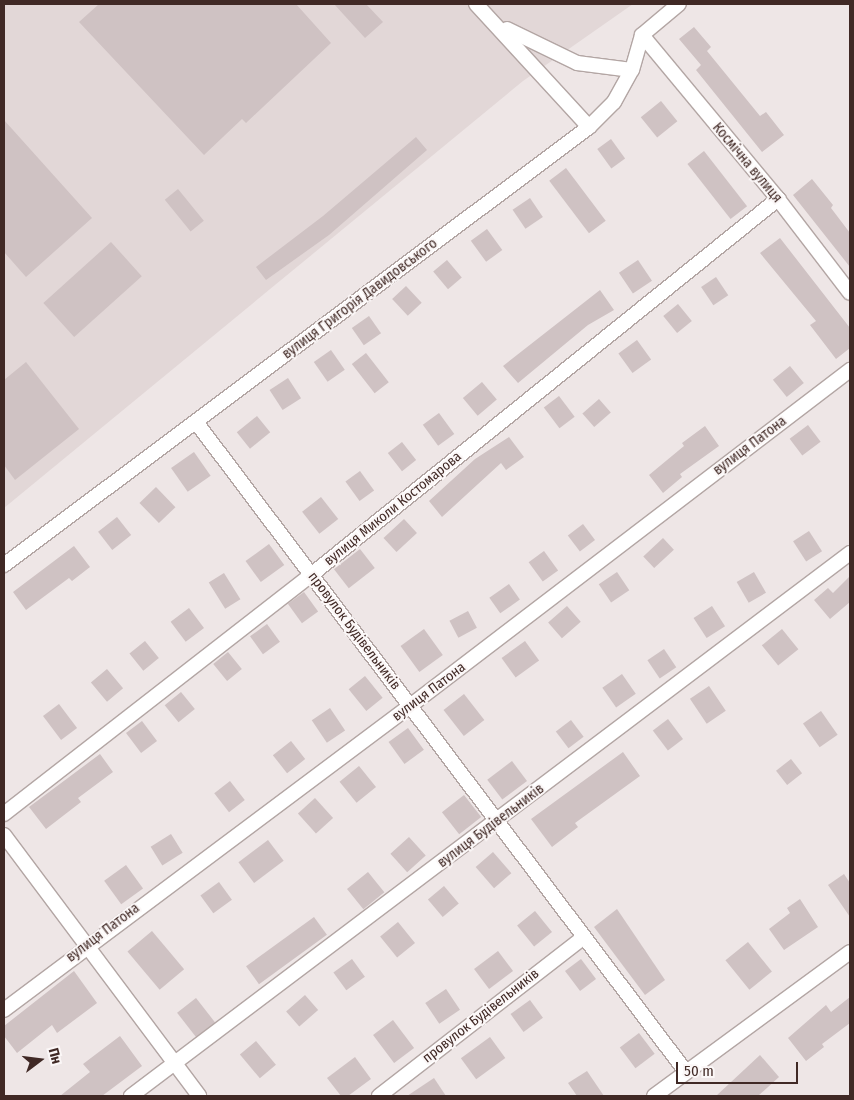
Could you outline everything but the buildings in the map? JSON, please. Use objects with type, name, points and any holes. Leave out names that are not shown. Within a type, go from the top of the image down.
[{"type":"street","points":[[476,4],[496,23],[589,127]]},
{"type":"street","points":[[642,35],[679,4]]},
{"type":"street","points":[[496,23],[534,44],[577,63],[632,70]]},
{"type":"street","name":"вулиця Григорія Давидовського","points":[[4,565],[589,127],[614,102],[632,70],[642,35]]},
{"type":"street","name":"Космічна вулиця","points":[[642,35],[778,200],[850,293]]},
{"type":"street","name":"вулиця Миколи Костомарова","points":[[4,814],[311,575],[778,200]]},
{"type":"street","name":"вулиця Патона","points":[[4,1010],[86,945],[410,706],[850,370]]},
{"type":"street","name":"провулок Будівельників","points":[[196,422],[686,1072]]},
{"type":"street","name":"вулиця Будівельників","points":[[131,1096],[497,822],[850,553]]},
{"type":"street","points":[[4,835],[199,1096]]},
{"type":"street","name":"провулок Будівельників","points":[[379,1096],[584,937]]},
{"type":"street","points":[[654,1096],[850,952]]},
{"type":"shaded area","points":[[4,4],[633,4],[523,81],[4,508]]}]
